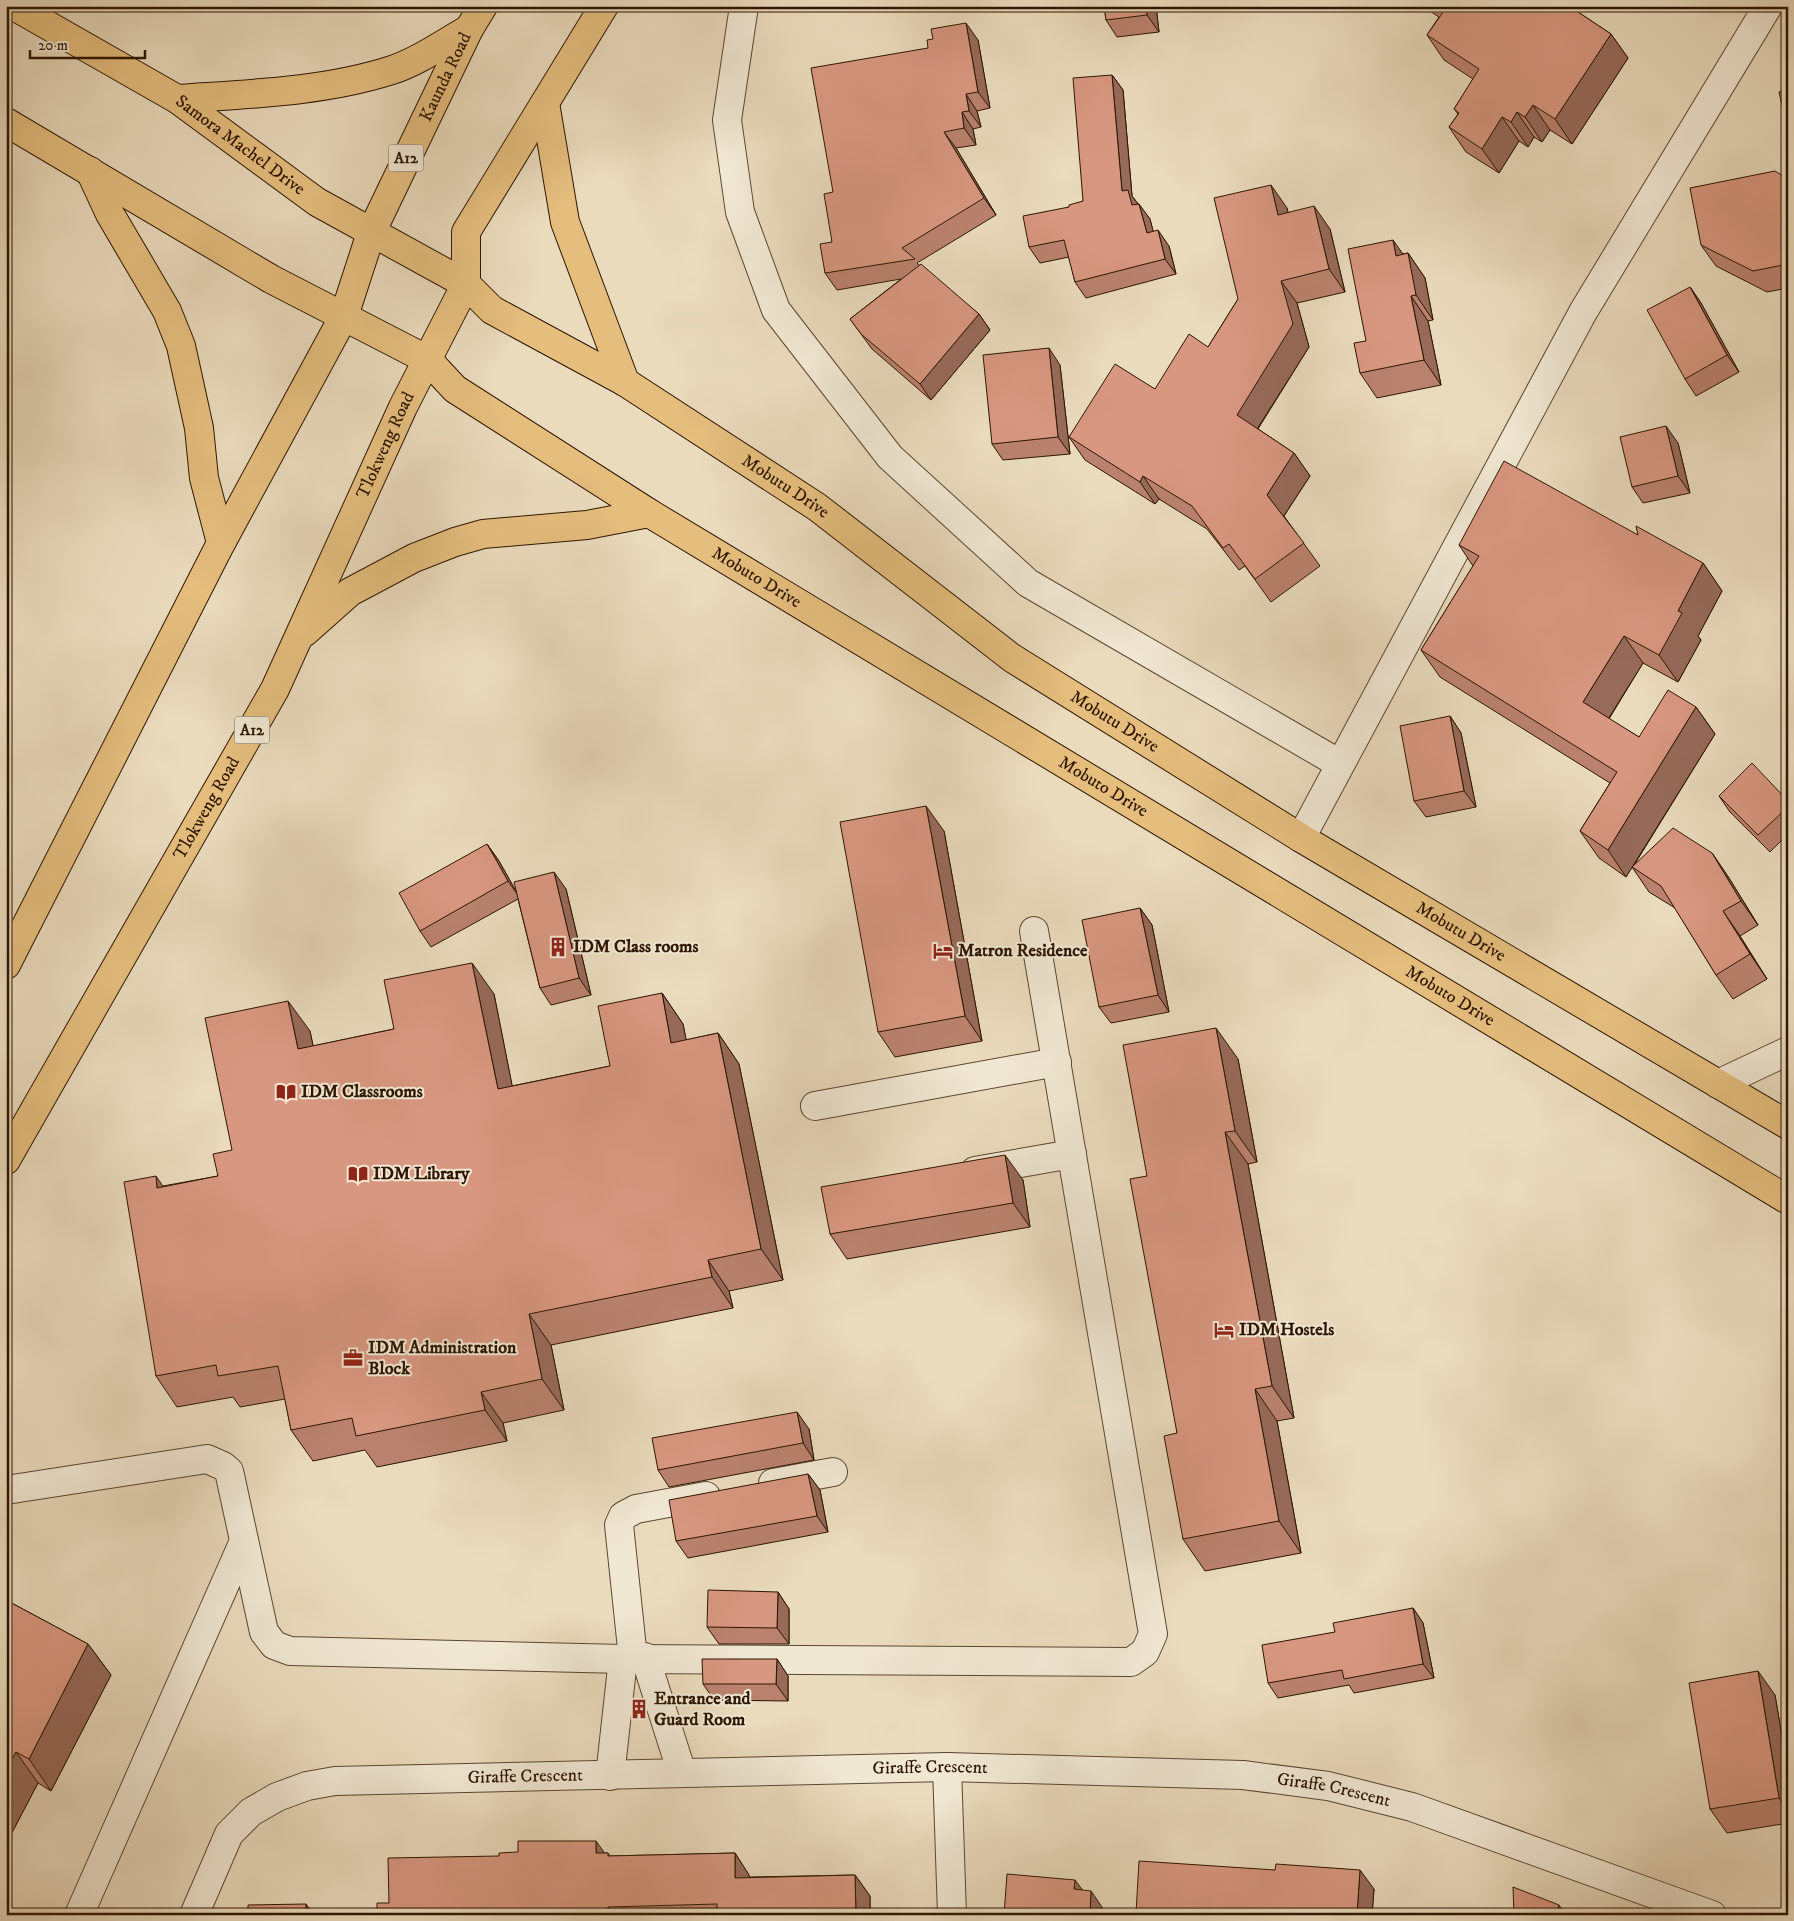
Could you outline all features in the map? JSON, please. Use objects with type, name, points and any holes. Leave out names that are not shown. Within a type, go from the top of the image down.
[{"type":"main road","name":"Samora Machel Drive","points":[[14,6],[177,99],[316,202],[371,234],[466,284]]},
{"type":"main road","name":"Kaunda Road","points":[[344,316],[371,234],[469,29],[483,6]]},
{"type":"main road","name":"A12","points":[[466,284],[466,232],[604,6]]},
{"type":"main road","points":[[177,99],[280,92],[370,76],[392,70],[417,59],[469,29]]},
{"type":"main road","points":[[545,103],[565,222],[625,382]]},
{"type":"main road","points":[[6,122],[271,279],[428,360]]},
{"type":"main road","points":[[90,171],[110,214],[167,311],[181,346],[199,428],[204,478],[221,543]]},
{"type":"main road","name":"Tlokweng Road","points":[[6,1160],[276,689],[403,407],[466,284]]},
{"type":"main road","name":"Mobutu Drive","points":[[466,284],[492,310],[625,382],[817,507],[1012,658],[1301,838],[1788,1125]]},
{"type":"main road","name":"A12","points":[[6,965],[221,543],[344,316]]},
{"type":"main road","name":"Mobuto Drive","points":[[428,360],[455,388],[649,514],[1788,1200]]},
{"type":"main road","points":[[276,689],[299,637],[350,592],[414,558],[483,534],[587,525],[649,514]]},
{"type":"street","points":[[744,6],[727,120],[740,212],[776,310],[890,457],[1028,583],[1340,764]]},
{"type":"street","points":[[1301,838],[1583,312],[1768,6]]},
{"type":"street","points":[[6,1490],[207,1459],[223,1466],[229,1471],[264,1632],[274,1645],[290,1651],[634,1658],[1131,1662],[1145,1652],[1153,1634],[1034,931]]},
{"type":"street","points":[[1718,1084],[1788,1051]]},
{"type":"street","points":[[815,1106],[1057,1062]]},
{"type":"street","points":[[955,1175],[1072,1154]]},
{"type":"street","points":[[682,1774],[634,1658],[619,1525],[623,1516],[636,1509],[833,1472]]},
{"type":"street","points":[[79,1915],[244,1541]]},
{"type":"street","points":[[610,1776],[634,1658]]},
{"type":"street","points":[[947,1767],[952,1915]]},
{"type":"street","name":"Giraffe Crescent","points":[[194,1915],[229,1834],[251,1812],[277,1797],[307,1786],[335,1781],[947,1767],[1244,1775],[1328,1786],[1412,1807],[1712,1915]]},
{"type":"building","points":[[1104,6],[1146,6],[1147,15],[1106,20]]},
{"type":"building","points":[[1443,6],[1569,6],[1611,34],[1555,119],[1533,105],[1525,117],[1517,112],[1511,122],[1502,117],[1482,149],[1449,127],[1459,113],[1454,109],[1479,69],[1427,35],[1446,8]]},
{"type":"building","points":[[966,23],[978,92],[966,94],[969,111],[962,112],[964,128],[944,132],[984,198],[902,248],[915,259],[825,273],[820,244],[832,242],[824,194],[833,192],[811,68],[928,48],[927,40],[933,39],[931,29]]},
{"type":"building","points":[[1112,75],[1122,191],[1128,190],[1132,205],[1139,204],[1147,233],[1158,230],[1165,259],[1075,282],[1064,240],[1029,247],[1023,216],[1069,207],[1069,205],[1083,201],[1073,78]]},
{"type":"building","points":[[1788,90],[1788,132],[1779,92]]},
{"type":"building","points":[[1775,171],[1788,179],[1788,264],[1753,271],[1701,245],[1690,188]]},
{"type":"building","points":[[1271,185],[1278,215],[1314,206],[1329,269],[1281,281],[1293,324],[1237,415],[1294,453],[1267,495],[1304,543],[1255,579],[1229,544],[1223,548],[1192,506],[1143,476],[1140,482],[1069,437],[1115,364],[1155,389],[1189,334],[1208,347],[1238,299],[1214,198]]},
{"type":"building","points":[[1393,240],[1396,256],[1408,253],[1416,295],[1411,296],[1424,360],[1360,373],[1354,343],[1366,341],[1348,249]]},
{"type":"building","points":[[921,264],[979,314],[920,384],[861,334],[850,319]]},
{"type":"building","points":[[1690,287],[1727,355],[1685,379],[1647,310]]},
{"type":"building","points":[[1049,348],[1058,437],[992,444],[983,355]]},
{"type":"building","points":[[1666,426],[1678,476],[1632,487],[1620,437]]},
{"type":"building","points":[[1504,461],[1638,535],[1636,526],[1703,563],[1678,611],[1682,613],[1659,655],[1624,636],[1583,702],[1639,737],[1668,690],[1696,707],[1608,850],[1580,831],[1617,772],[1421,650],[1479,556],[1459,545]]},
{"type":"building","points":[[1450,716],[1464,791],[1414,801],[1400,726]]},
{"type":"building","points":[[1752,763],[1788,801],[1788,807],[1758,835],[1719,796]]},
{"type":"building","points":[[926,806],[965,1016],[878,1032],[840,822]]},
{"type":"building","points":[[1673,828],[1712,853],[1741,901],[1723,911],[1750,954],[1716,975],[1661,886],[1632,867]]},
{"type":"building","points":[[487,844],[508,881],[420,931],[399,893]]},
{"type":"building","name":"IDM Class rooms","points":[[554,872],[579,978],[540,988],[514,882]]},
{"type":"building","points":[[1140,908],[1158,995],[1099,1007],[1082,920]]},
{"type":"building","points":[[472,963],[498,1089],[610,1066],[598,1006],[662,993],[671,1043],[718,1033],[761,1249],[708,1260],[712,1277],[529,1314],[542,1379],[481,1392],[485,1410],[356,1436],[352,1418],[291,1430],[278,1366],[218,1376],[216,1365],[156,1376],[124,1182],[156,1176],[157,1188],[218,1176],[213,1154],[232,1150],[205,1018],[288,1001],[298,1049],[394,1029],[384,980]]},
{"type":"building","points":[[1216,1028],[1235,1131],[1225,1132],[1272,1386],[1255,1389],[1279,1521],[1183,1539],[1164,1436],[1177,1433],[1130,1179],[1147,1176],[1123,1045]]},
{"type":"building","points":[[1005,1155],[1013,1203],[830,1234],[821,1187]]},
{"type":"building","points":[[797,1412],[803,1443],[658,1470],[652,1438]]},
{"type":"building","points":[[808,1474],[817,1516],[676,1541],[669,1500]]},
{"type":"building","points":[[708,1590],[778,1592],[777,1628],[707,1627]]},
{"type":"building","points":[[6,1600],[88,1644],[29,1759],[16,1752],[6,1769]]},
{"type":"building","points":[[1413,1608],[1423,1664],[1344,1679],[1342,1670],[1268,1683],[1262,1645],[1335,1632],[1333,1623]]},
{"type":"building","points":[[702,1659],[777,1659],[776,1684],[703,1684]]},
{"type":"building","points":[[1758,1671],[1779,1798],[1710,1809],[1689,1683]]},
{"type":"building","points":[[518,1841],[596,1841],[596,1853],[608,1853],[608,1856],[735,1853],[735,1878],[855,1875],[856,1915],[717,1915],[717,1904],[608,1907],[608,1915],[377,1915],[377,1903],[389,1903],[388,1858],[499,1856],[499,1853],[518,1852]]},
{"type":"building","points":[[1139,1861],[1275,1870],[1276,1864],[1360,1870],[1357,1915],[1257,1915],[1224,1912],[1224,1915],[1158,1915],[1136,1913]]},
{"type":"building","points":[[1007,1874],[1075,1880],[1074,1889],[1091,1891],[1090,1915],[1004,1915]]},
{"type":"building","points":[[1513,1887],[1559,1905],[1557,1915],[1514,1915]]},
{"type":"building","points":[[306,1904],[306,1915],[248,1915],[248,1905]]},
{"type":"place","name":"IDM Class rooms","points":[[558,947]]},
{"type":"place","name":"Matron Residence","points":[[943,951]]},
{"type":"place","name":"IDM Classrooms","points":[[286,1092]]},
{"type":"place","name":"IDM Library","points":[[358,1174]]},
{"type":"place","name":"IDM Hostels","points":[[1224,1330]]},
{"type":"place","name":"IDM Administration Block","points":[[353,1358]]},
{"type":"place","name":"Entrance and Guard Room","points":[[639,1709]]}]
